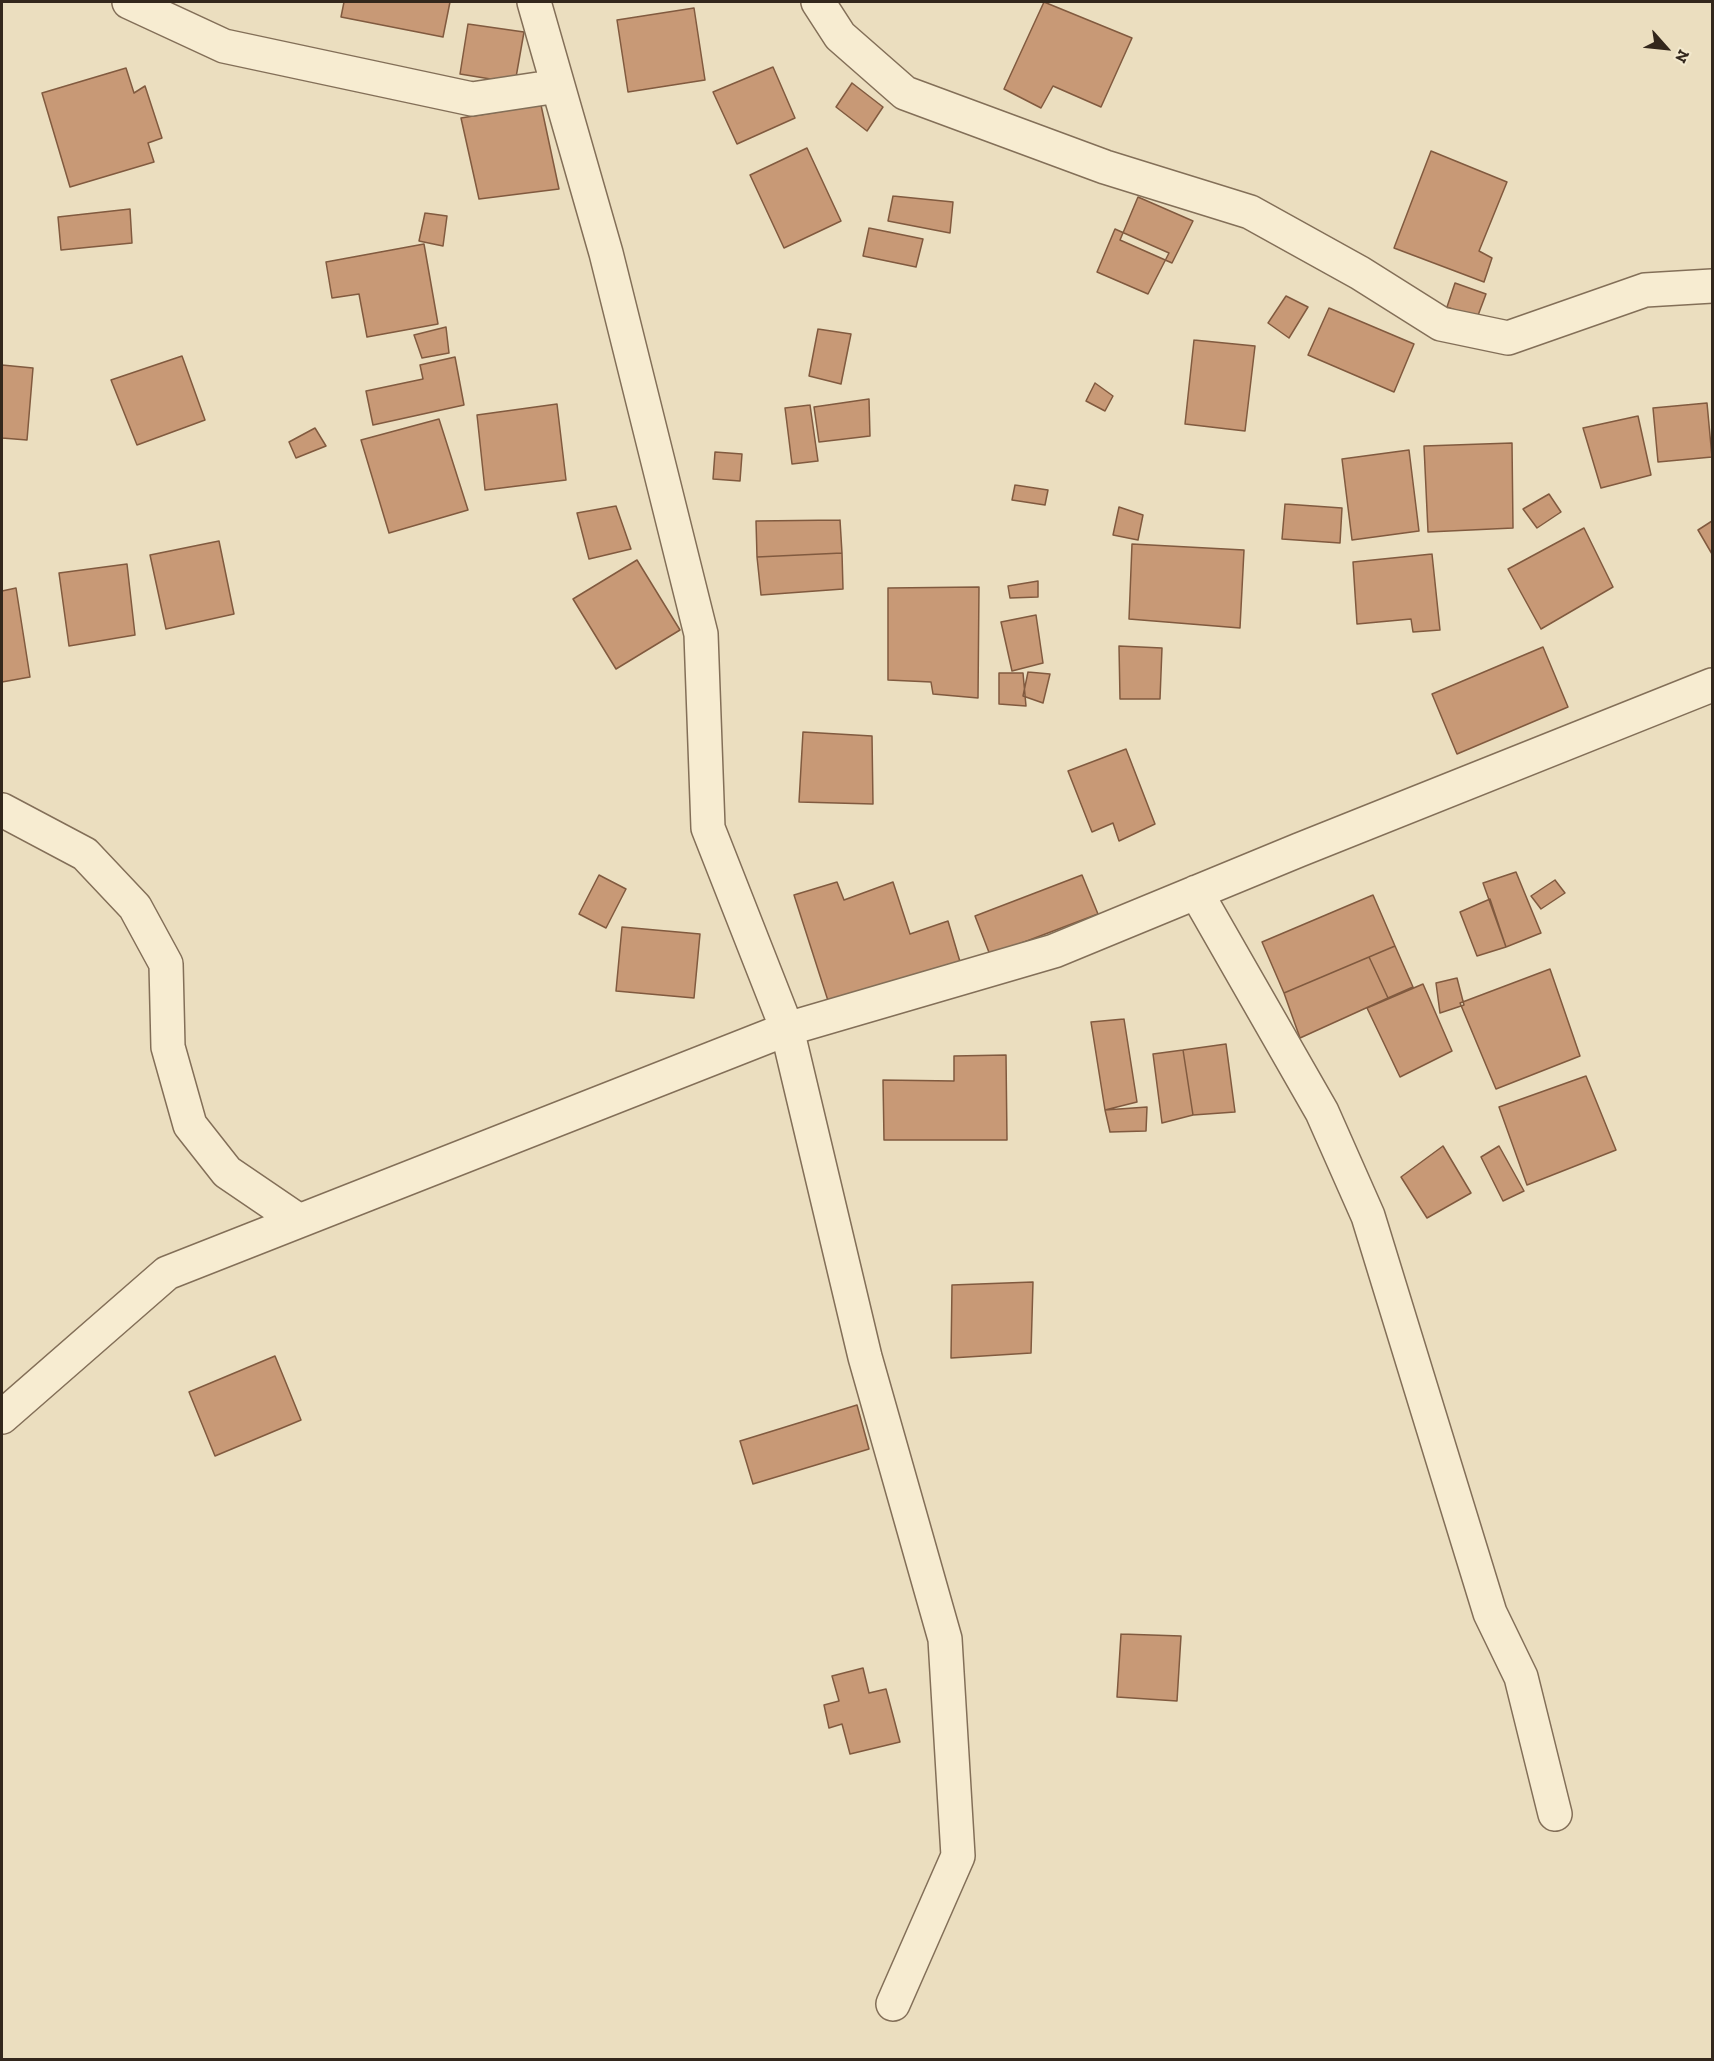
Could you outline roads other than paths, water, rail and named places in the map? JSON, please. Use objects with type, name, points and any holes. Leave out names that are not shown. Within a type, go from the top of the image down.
[{"type":"street","points":[[129,2],[224,46],[472,99],[558,86]]},
{"type":"street","points":[[534,2],[606,253],[701,634],[708,828],[787,1029],[865,1357],[945,1639],[958,1856],[893,2004]]},
{"type":"street","points":[[818,2],[840,36],[905,93],[1105,167],[1250,212],[1360,273],[1441,324],[1508,338],[1645,290],[1713,286]]},
{"type":"street","points":[[2,1417],[167,1273],[787,1029],[1054,951],[1299,850],[1713,685]]},
{"type":"street","points":[[2,810],[85,854],[135,907],[166,964],[168,1047],[190,1125],[227,1172],[299,1221]]},
{"type":"street","points":[[1196,892],[1322,1112],[1368,1216],[1490,1613],[1521,1677],[1555,1814]]}]
